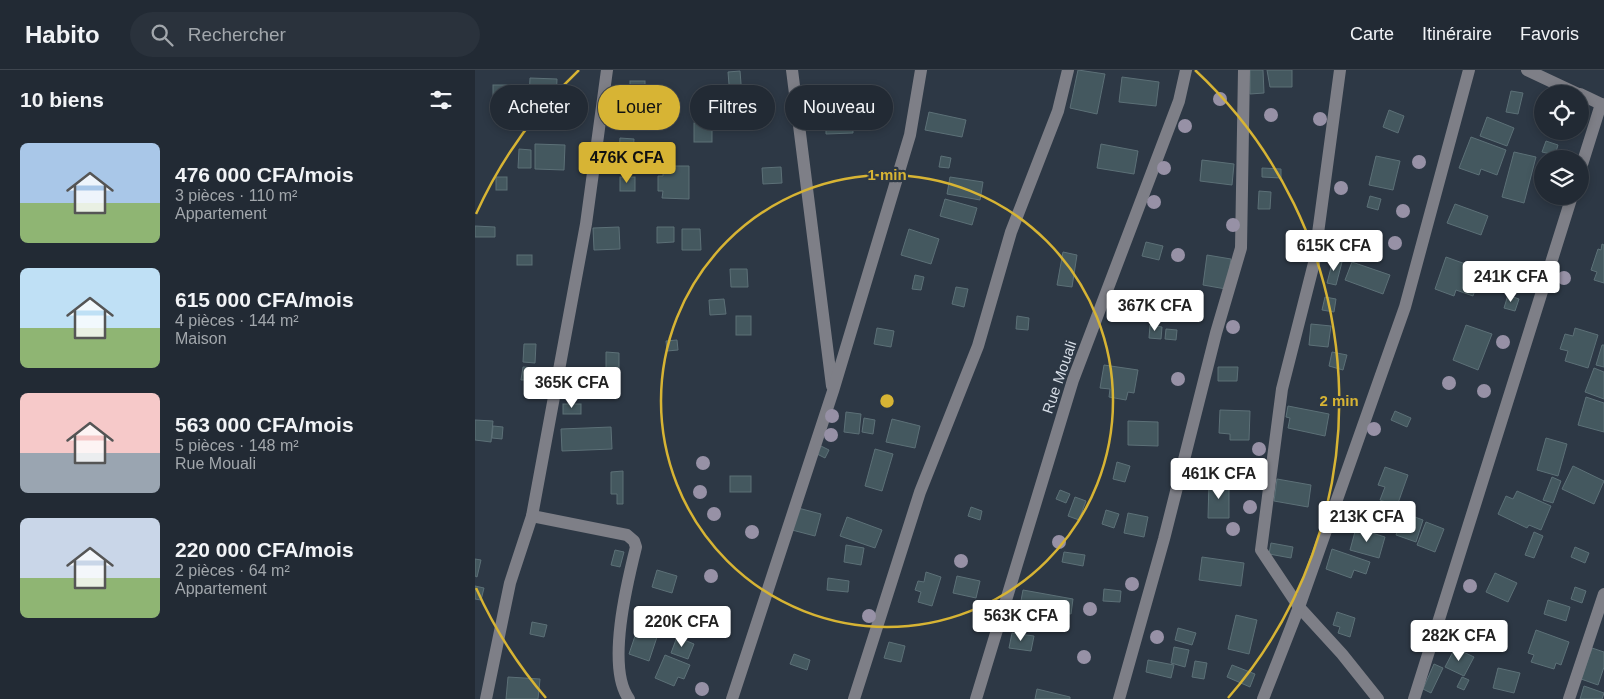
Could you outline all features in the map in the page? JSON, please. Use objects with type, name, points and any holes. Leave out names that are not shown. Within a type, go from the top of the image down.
[{"type":"street","points":[[486,699],[510,583],[532,516],[586,224],[607,70]]},
{"type":"street","points":[[792,70],[833,391]]},
{"type":"street","points":[[732,699],[833,391],[910,135],[921,70]]},
{"type":"street","points":[[854,699],[921,492],[978,346],[1011,232],[1058,111],[1068,70]]},
{"type":"street","name":"Rue Mouali","points":[[977,699],[1073,380],[1179,101],[1186,70]]},
{"type":"street","points":[[1119,699],[1164,539],[1216,333],[1241,248],[1244,70]]},
{"type":"street","points":[[1340,70],[1314,263],[1283,389],[1261,550],[1299,607],[1342,654],[1377,699]]},
{"type":"street","points":[[1263,699],[1299,607],[1405,307],[1469,70]]},
{"type":"street","points":[[1527,70],[1560,85]]},
{"type":"street","points":[[1587,150],[1602,106],[1589,99]]},
{"type":"street","points":[[1414,699],[1569,205]]},
{"type":"street","points":[[532,516],[627,535],[634,541],[636,548],[622,607],[619,646],[623,691],[629,699]]},
{"type":"street","points":[[1569,699],[1604,594]]},
{"type":"building","points":[[1078,70],[1105,74],[1097,114],[1070,108]]},
{"type":"building","points":[[1250,70],[1263,70],[1264,93],[1250,94]]},
{"type":"building","points":[[1267,70],[1292,70],[1292,87],[1270,87]]},
{"type":"building","points":[[740,71],[741,85],[729,85],[728,72]]},
{"type":"building","points":[[1122,77],[1159,82],[1156,106],[1119,102]]},
{"type":"building","points":[[530,78],[557,79],[557,85],[530,85]]},
{"type":"building","points":[[630,81],[645,81],[645,85],[630,85]]},
{"type":"building","points":[[1511,91],[1523,93],[1518,114],[1506,112]]},
{"type":"building","points":[[1389,110],[1404,116],[1398,133],[1383,127]]},
{"type":"building","points":[[929,112],[966,120],[962,137],[925,130]]},
{"type":"building","points":[[1487,117],[1514,128],[1507,146],[1480,136]]},
{"type":"building","points":[[694,130],[712,130],[712,142],[694,142]]},
{"type":"building","points":[[826,130],[853,130],[853,133],[826,134]]},
{"type":"building","points":[[1471,137],[1506,150],[1497,175],[1481,169],[1479,175],[1459,168]]},
{"type":"building","points":[[620,138],[634,139],[633,156],[619,155]]},
{"type":"building","points":[[1546,141],[1558,145],[1556,150],[1543,150]]},
{"type":"building","points":[[535,144],[565,145],[564,170],[535,169]]},
{"type":"building","points":[[1101,144],[1138,151],[1134,174],[1097,168]]},
{"type":"building","points":[[519,149],[531,150],[531,168],[518,168]]},
{"type":"building","points":[[1514,152],[1534,157],[1534,165],[1524,203],[1502,197]]},
{"type":"building","points":[[941,156],[951,158],[949,168],[939,167]]},
{"type":"building","points":[[1376,156],[1400,161],[1393,190],[1369,185]]},
{"type":"building","points":[[1202,160],[1234,164],[1232,185],[1200,181]]},
{"type":"building","points":[[663,166],[689,166],[689,199],[662,198],[663,191],[658,191],[658,176],[663,176]]},
{"type":"building","points":[[781,167],[782,183],[763,184],[762,168]]},
{"type":"building","points":[[1262,168],[1281,169],[1281,178],[1262,177]]},
{"type":"building","points":[[496,177],[507,177],[507,190],[496,190]]},
{"type":"building","points":[[620,177],[635,177],[635,191],[620,191]]},
{"type":"building","points":[[950,177],[983,182],[980,200],[947,194]]},
{"type":"building","points":[[1259,191],[1271,192],[1270,209],[1258,209]]},
{"type":"building","points":[[1370,196],[1381,199],[1378,210],[1367,207]]},
{"type":"building","points":[[945,199],[977,208],[972,225],[940,216]]},
{"type":"building","points":[[1455,204],[1488,216],[1481,235],[1447,223]]},
{"type":"building","points":[[475,226],[495,227],[495,237],[475,237]]},
{"type":"building","points":[[619,227],[620,249],[594,250],[593,228]]},
{"type":"building","points":[[657,227],[674,227],[674,242],[657,243]]},
{"type":"building","points":[[682,229],[700,229],[701,250],[682,250]]},
{"type":"building","points":[[909,229],[939,239],[931,264],[901,255]]},
{"type":"building","points":[[1146,242],[1163,246],[1159,260],[1142,256]]},
{"type":"building","points":[[1602,244],[1604,245],[1604,283],[1594,280],[1597,272],[1591,270],[1598,249],[1601,250]]},
{"type":"building","points":[[1063,252],[1077,255],[1072,287],[1057,285]]},
{"type":"building","points":[[517,255],[532,255],[532,265],[517,265]]},
{"type":"building","points":[[1207,255],[1231,259],[1226,289],[1203,285]]},
{"type":"building","points":[[1446,257],[1482,270],[1473,296],[1456,290],[1454,296],[1435,289]]},
{"type":"building","points":[[1333,260],[1342,262],[1336,285],[1327,283]]},
{"type":"building","points":[[1352,262],[1390,275],[1383,294],[1345,280]]},
{"type":"building","points":[[730,269],[747,269],[748,287],[731,287]]},
{"type":"building","points":[[915,275],[924,277],[921,290],[912,289]]},
{"type":"building","points":[[956,287],[968,289],[964,307],[952,304]]},
{"type":"building","points":[[1508,295],[1519,299],[1515,311],[1504,308]]},
{"type":"building","points":[[1325,297],[1336,299],[1334,312],[1322,310]]},
{"type":"building","points":[[724,299],[726,314],[710,315],[709,300]]},
{"type":"building","points":[[736,316],[751,316],[751,335],[736,335]]},
{"type":"building","points":[[1017,316],[1029,318],[1028,330],[1016,329]]},
{"type":"building","points":[[1311,324],[1331,326],[1328,347],[1309,345]]},
{"type":"building","points":[[1150,325],[1162,327],[1161,339],[1149,338]]},
{"type":"building","points":[[1466,325],[1492,334],[1478,370],[1453,360]]},
{"type":"building","points":[[877,328],[894,331],[891,347],[874,344]]},
{"type":"building","points":[[1575,328],[1598,335],[1588,368],[1565,361],[1568,351],[1560,349],[1565,334],[1573,336]]},
{"type":"building","points":[[1166,329],[1177,330],[1176,340],[1165,339]]},
{"type":"building","points":[[677,340],[678,350],[667,351],[666,341]]},
{"type":"building","points":[[524,344],[536,344],[535,363],[523,362]]},
{"type":"building","points":[[1602,345],[1604,345],[1604,367],[1596,365]]},
{"type":"building","points":[[606,352],[619,353],[619,371],[606,371]]},
{"type":"building","points":[[1332,352],[1347,355],[1343,370],[1329,366]]},
{"type":"building","points":[[1104,365],[1138,370],[1134,393],[1128,392],[1126,400],[1109,397],[1110,389],[1100,388]]},
{"type":"building","points":[[523,367],[534,368],[533,380],[521,380]]},
{"type":"building","points":[[1218,367],[1238,367],[1237,381],[1218,381]]},
{"type":"building","points":[[1594,368],[1604,372],[1604,399],[1585,392]]},
{"type":"building","points":[[1586,397],[1604,403],[1604,432],[1578,425]]},
{"type":"building","points":[[563,404],[581,404],[581,414],[563,414]]},
{"type":"building","points":[[1288,406],[1329,414],[1325,436],[1288,428],[1290,418],[1286,417]]},
{"type":"building","points":[[1220,410],[1250,411],[1249,440],[1230,440],[1230,434],[1219,433]]},
{"type":"building","points":[[1395,411],[1411,418],[1407,427],[1391,420]]},
{"type":"building","points":[[846,412],[861,414],[859,434],[844,432]]},
{"type":"building","points":[[864,418],[875,420],[873,434],[862,432]]},
{"type":"building","points":[[892,419],[920,426],[915,448],[886,442]]},
{"type":"building","points":[[475,420],[493,421],[491,442],[475,440]]},
{"type":"building","points":[[1128,421],[1158,422],[1158,446],[1128,445]]},
{"type":"building","points":[[493,426],[503,427],[502,439],[492,438]]},
{"type":"building","points":[[611,427],[612,449],[562,451],[561,429]]},
{"type":"building","points":[[1546,438],[1567,444],[1558,476],[1537,470]]},
{"type":"building","points":[[819,445],[829,450],[825,458],[815,453]]},
{"type":"building","points":[[875,449],[893,454],[882,491],[865,486]]},
{"type":"building","points":[[1117,462],[1130,466],[1125,482],[1113,479]]},
{"type":"building","points":[[1573,466],[1604,481],[1594,504],[1562,489]]},
{"type":"building","points":[[1385,467],[1408,475],[1397,506],[1380,500],[1385,487],[1378,485]]},
{"type":"building","points":[[623,471],[623,504],[617,504],[617,494],[611,494],[611,472]]},
{"type":"building","points":[[730,476],[751,476],[751,492],[730,492]]},
{"type":"building","points":[[1552,477],[1561,481],[1553,503],[1543,500]]},
{"type":"building","points":[[1277,479],[1311,485],[1308,507],[1274,501]]},
{"type":"building","points":[[1209,481],[1229,482],[1229,518],[1208,518]]},
{"type":"building","points":[[1060,490],[1070,494],[1066,503],[1056,499]]},
{"type":"building","points":[[1517,491],[1551,506],[1541,530],[1529,525],[1527,528],[1498,514],[1506,496],[1513,499]]},
{"type":"building","points":[[1075,497],[1086,501],[1079,520],[1068,516]]},
{"type":"building","points":[[971,507],[982,511],[980,520],[968,516]]},
{"type":"building","points":[[798,508],[821,514],[815,536],[792,530]]},
{"type":"building","points":[[1382,508],[1395,513],[1391,524],[1378,519]]},
{"type":"building","points":[[1106,510],[1119,514],[1114,528],[1102,524]]},
{"type":"building","points":[[1128,513],[1148,517],[1144,537],[1124,533]]},
{"type":"building","points":[[1404,513],[1423,520],[1416,542],[1396,535]]},
{"type":"building","points":[[847,517],[882,530],[875,548],[840,536]]},
{"type":"building","points":[[1426,522],[1444,529],[1435,552],[1417,545]]},
{"type":"building","points":[[1356,528],[1385,537],[1379,558],[1350,550]]},
{"type":"building","points":[[1534,532],[1543,536],[1534,558],[1525,555]]},
{"type":"building","points":[[1271,543],[1293,547],[1291,558],[1269,554]]},
{"type":"building","points":[[846,545],[864,548],[861,565],[844,562]]},
{"type":"building","points":[[1575,547],[1589,553],[1585,563],[1571,557]]},
{"type":"building","points":[[1332,549],[1370,562],[1366,574],[1354,570],[1351,578],[1326,569]]},
{"type":"building","points":[[615,550],[624,552],[620,567],[611,565]]},
{"type":"building","points":[[1064,552],[1085,555],[1083,566],[1062,562]]},
{"type":"building","points":[[1202,557],[1244,563],[1241,586],[1199,580]]},
{"type":"building","points":[[475,559],[481,560],[477,577],[475,576]]},
{"type":"building","points":[[657,570],[677,576],[672,593],[652,587]]},
{"type":"building","points":[[926,572],[941,577],[932,606],[918,602],[921,592],[915,590],[918,581],[924,582]]},
{"type":"building","points":[[1495,573],[1517,583],[1508,602],[1486,592]]},
{"type":"building","points":[[957,576],[980,581],[976,598],[953,593]]},
{"type":"building","points":[[828,578],[849,581],[848,592],[827,590]]},
{"type":"building","points":[[475,586],[484,588],[481,600],[475,599]]},
{"type":"building","points":[[1575,587],[1586,591],[1582,603],[1571,599]]},
{"type":"building","points":[[1104,589],[1121,591],[1120,602],[1103,601]]},
{"type":"building","points":[[1023,590],[1073,599],[1071,614],[1020,606]]},
{"type":"building","points":[[1548,600],[1570,607],[1566,621],[1544,614]]},
{"type":"building","points":[[681,610],[695,614],[689,632],[676,628]]},
{"type":"building","points":[[1337,612],[1355,618],[1350,637],[1338,633],[1340,627],[1333,625]]},
{"type":"building","points":[[1236,615],[1257,620],[1249,654],[1228,649]]},
{"type":"building","points":[[532,622],[547,625],[544,637],[530,634]]},
{"type":"building","points":[[639,624],[659,631],[649,661],[629,654]]},
{"type":"building","points":[[1178,628],[1196,633],[1192,645],[1175,640]]},
{"type":"building","points":[[1536,630],[1569,642],[1561,665],[1556,663],[1554,669],[1531,662],[1534,655],[1528,653]]},
{"type":"building","points":[[1012,633],[1034,636],[1031,651],[1009,648]]},
{"type":"building","points":[[677,637],[694,644],[688,659],[671,653]]},
{"type":"building","points":[[889,642],[905,646],[901,662],[884,658]]},
{"type":"building","points":[[1174,647],[1189,650],[1185,667],[1171,663]]},
{"type":"building","points":[[1455,648],[1474,657],[1464,676],[1445,667]]},
{"type":"building","points":[[1592,648],[1604,652],[1604,667],[1598,685],[1581,679]]},
{"type":"building","points":[[794,654],[810,660],[807,670],[790,664]]},
{"type":"building","points":[[665,655],[690,665],[684,679],[678,677],[674,686],[655,678]]},
{"type":"building","points":[[1148,660],[1174,665],[1171,678],[1146,672]]},
{"type":"building","points":[[1195,661],[1207,663],[1204,679],[1192,677]]},
{"type":"building","points":[[1434,664],[1443,668],[1431,693],[1423,689]]},
{"type":"building","points":[[1232,665],[1255,674],[1250,687],[1227,677]]},
{"type":"building","points":[[1498,668],[1520,673],[1514,693],[1493,688]]},
{"type":"building","points":[[508,677],[540,679],[538,699],[506,699]]},
{"type":"building","points":[[1462,677],[1469,680],[1464,690],[1457,687]]},
{"type":"building","points":[[1584,686],[1604,693],[1602,699],[1580,699]]},
{"type":"building","points":[[1037,689],[1070,697],[1070,699],[1035,699]]}]
